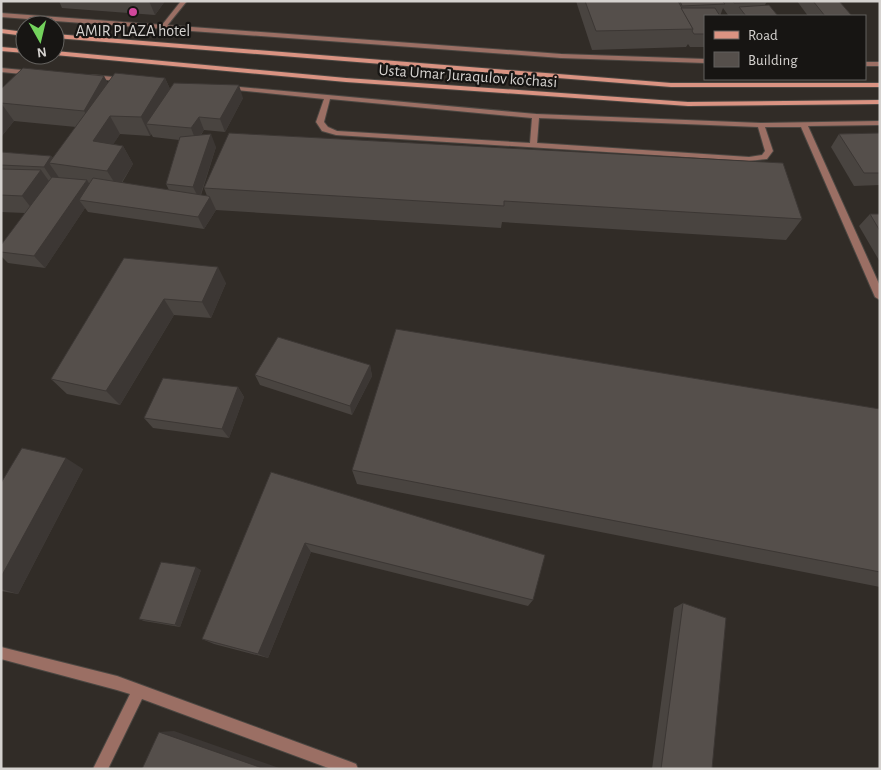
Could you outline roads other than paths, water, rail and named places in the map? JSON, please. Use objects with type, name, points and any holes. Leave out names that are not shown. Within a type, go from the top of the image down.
[{"type":"main road","points":[[1,32],[15,33]]},
{"type":"main road","name":"Usta Umar Juraqulov ko'chasi","points":[[65,37],[671,85],[880,85]]},
{"type":"main road","points":[[1,49],[15,50]]},
{"type":"main road","name":"Usta Umar Juraqulov ko'chasi","points":[[65,54],[346,80],[688,104],[880,102]]},
{"type":"street","points":[[164,26],[184,1]]},
{"type":"street","points":[[1,15],[561,56],[704,61]]},
{"type":"street","points":[[866,64],[880,64]]},
{"type":"street","points":[[1,70],[46,74]]},
{"type":"street","points":[[20,79],[26,72]]},
{"type":"street","points":[[85,77],[133,81]]},
{"type":"street","points":[[221,88],[328,96],[536,116],[761,125],[880,123]]},
{"type":"street","points":[[328,96],[320,122],[325,129],[336,133],[749,159],[764,158],[769,151],[761,125]]},
{"type":"street","points":[[533,146],[536,116]]},
{"type":"street","points":[[804,125],[880,297]]},
{"type":"street","points":[[1,652],[117,683],[351,769]]},
{"type":"street","points":[[100,769],[139,691]]},
{"type":"place","name":"AMIR PLAZA hotel","points":[[133,12]]}]
